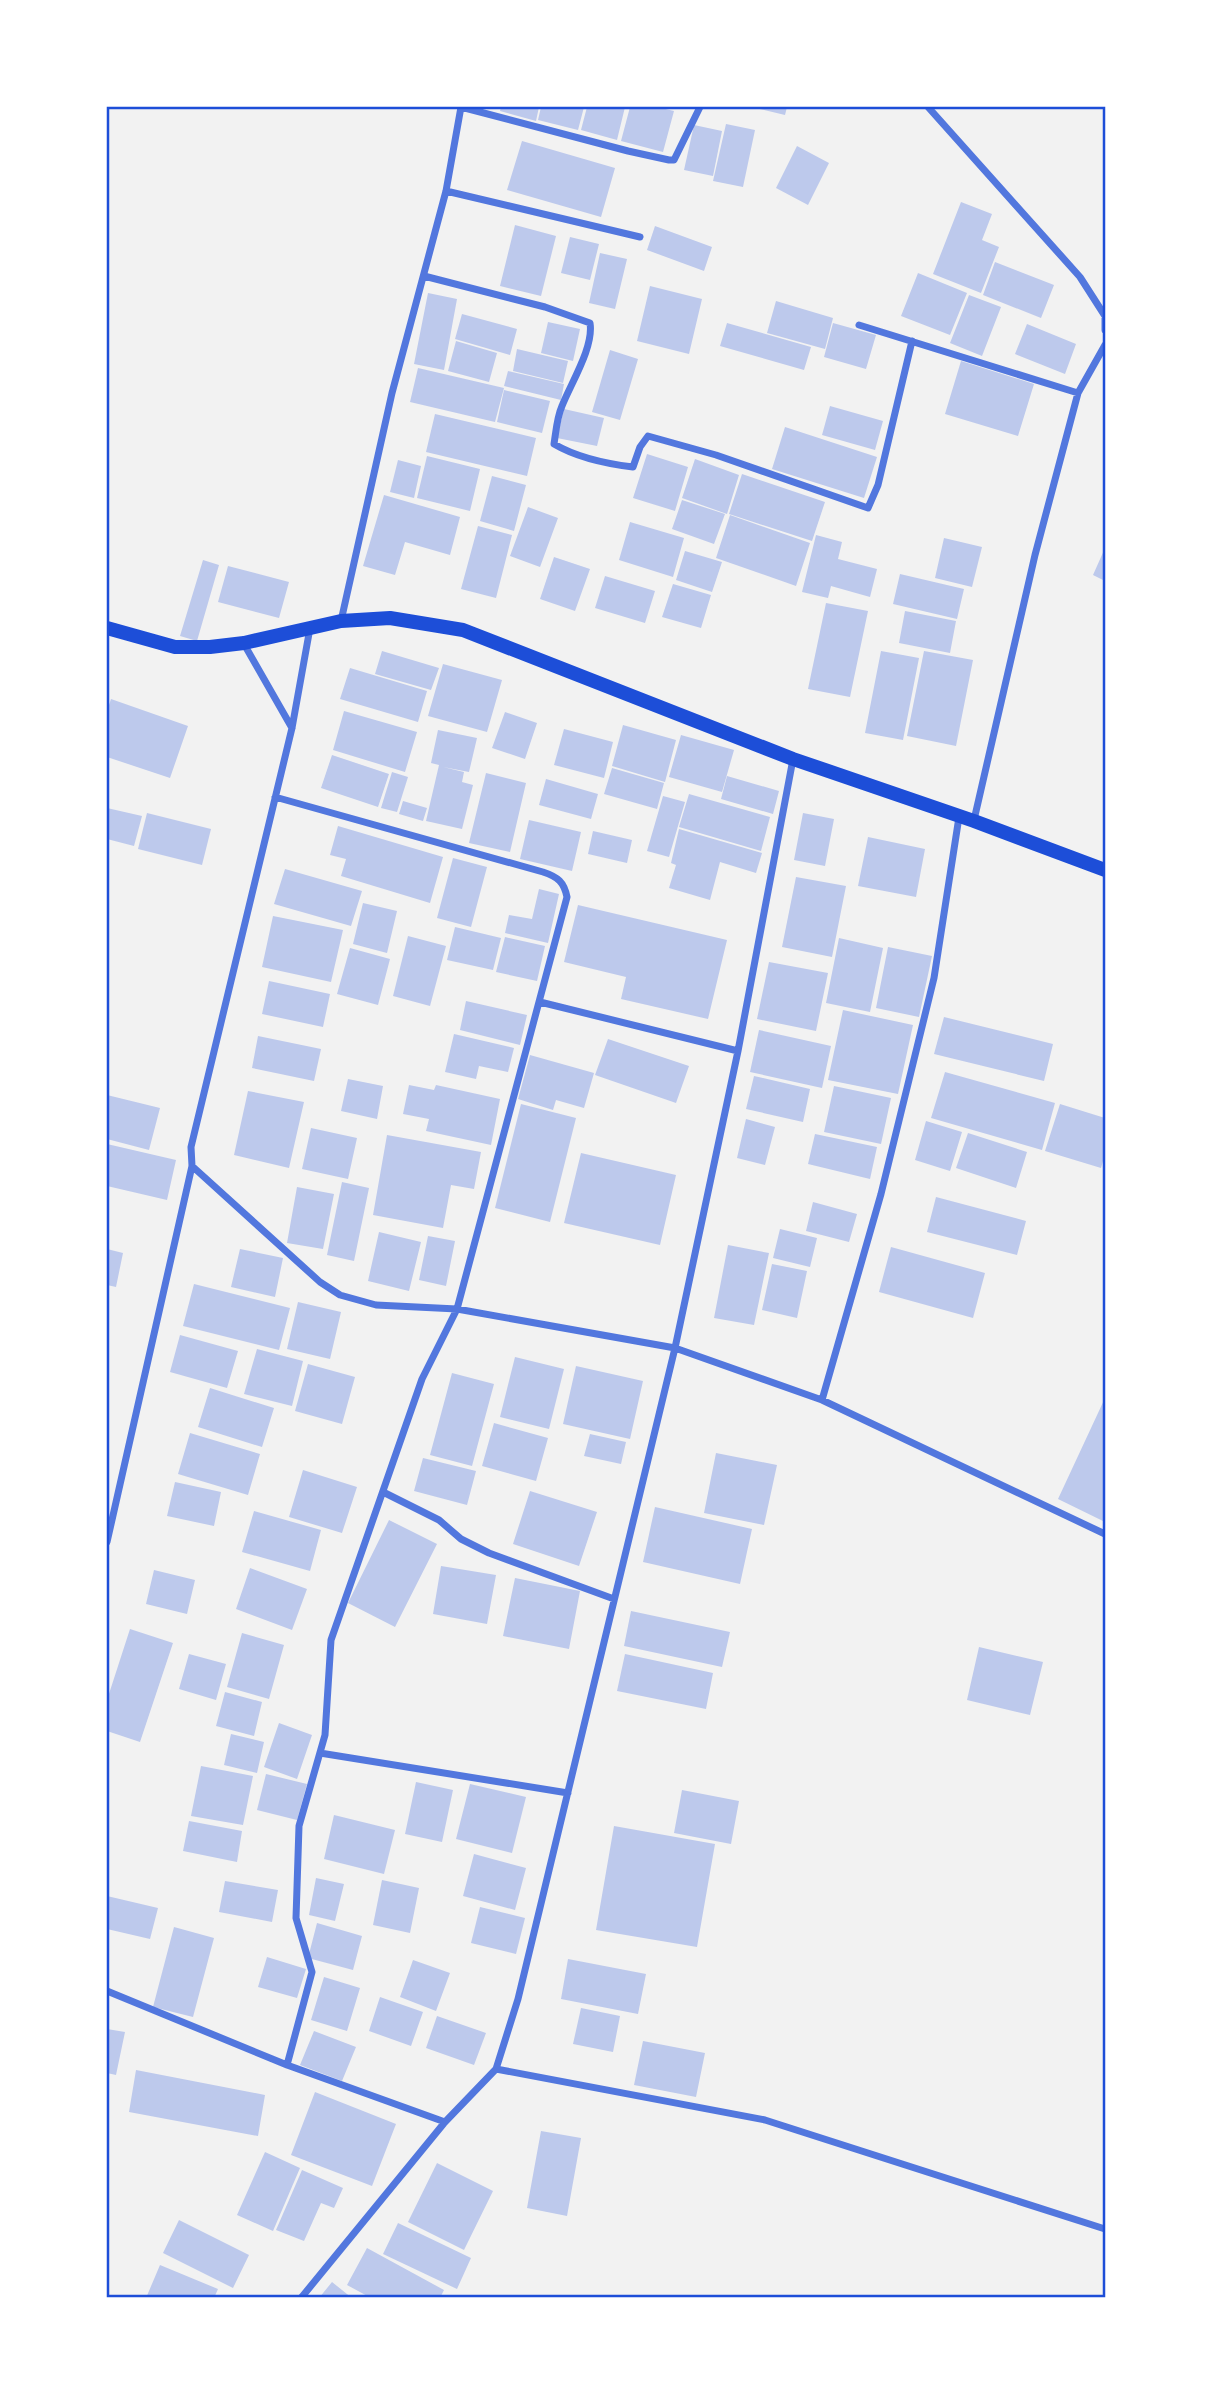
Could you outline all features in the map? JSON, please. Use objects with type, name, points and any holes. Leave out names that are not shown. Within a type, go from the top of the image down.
[{"type":"main road","points":[[107,628],[175,647],[244,643],[341,621],[390,618],[463,630],[793,759],[1105,870]]},
{"type":"street","points":[[341,621],[393,393],[446,191],[461,107],[628,151],[674,160],[700,107]]},
{"type":"street","points":[[928,107],[1080,277],[1105,316],[1105,330]]},
{"type":"street","points":[[446,191],[640,237]]},
{"type":"street","points":[[424,276],[545,307],[590,323],[591,332],[574,381],[561,408],[554,444],[559,447],[587,457],[633,467],[640,447],[648,436],[716,455],[868,508],[878,485],[912,341]]},
{"type":"street","points":[[859,325],[1078,393]]},
{"type":"street","points":[[822,1401],[881,1194],[934,978],[966,819],[1078,393],[1105,345]]},
{"type":"street","points":[[107,1542],[192,1166],[191,1147],[292,728],[310,628]]},
{"type":"street","points":[[244,643],[292,728]]},
{"type":"street","points":[[300,2298],[445,2122],[496,2069],[519,1999],[675,1349],[738,1051],[793,759]]},
{"type":"street","points":[[275,797],[556,877],[564,886],[567,897],[457,1308],[422,1379],[331,1640],[325,1735],[299,1826],[298,1839],[296,1917],[312,1972],[287,2066]]},
{"type":"street","points":[[540,1002],[738,1051]]},
{"type":"street","points":[[192,1166],[312,1275],[340,1295],[376,1305],[457,1308],[675,1349],[822,1401],[1105,1534]]},
{"type":"street","points":[[383,1492],[439,1520],[461,1539],[489,1553],[614,1599]]},
{"type":"street","points":[[320,1753],[568,1793]]},
{"type":"street","points":[[107,1991],[287,2066],[445,2122]]},
{"type":"street","points":[[496,2069],[765,2120],[1105,2229]]},
{"type":"building","points":[[501,107],[539,107],[536,121],[500,111]]},
{"type":"building","points":[[541,107],[584,107],[578,130],[538,120]]},
{"type":"building","points":[[587,107],[625,107],[617,140],[581,130]]},
{"type":"building","points":[[630,107],[657,107],[674,111],[663,152],[621,141]]},
{"type":"building","points":[[751,107],[787,107],[785,115]]},
{"type":"building","points":[[726,124],[755,130],[743,187],[713,181]]},
{"type":"building","points":[[694,125],[722,131],[713,176],[684,170]]},
{"type":"building","points":[[522,141],[615,168],[601,217],[507,190]]},
{"type":"building","points":[[797,146],[829,163],[808,205],[776,188]]},
{"type":"building","points":[[961,202],[992,214],[982,240],[999,247],[981,293],[933,274]]},
{"type":"building","points":[[515,225],[556,236],[541,296],[500,286]]},
{"type":"building","points":[[655,226],[712,247],[704,271],[647,250]]},
{"type":"building","points":[[570,237],[599,244],[590,280],[561,273]]},
{"type":"building","points":[[600,253],[627,259],[615,309],[589,303]]},
{"type":"building","points":[[995,262],[1054,285],[1041,318],[983,295]]},
{"type":"building","points":[[918,273],[967,293],[950,335],[901,316]]},
{"type":"building","points":[[650,286],[702,299],[689,354],[637,341]]},
{"type":"building","points":[[428,293],[457,299],[444,370],[414,364]]},
{"type":"building","points":[[969,295],[1001,307],[982,356],[950,343]]},
{"type":"building","points":[[776,301],[833,318],[825,349],[767,333]]},
{"type":"building","points":[[462,314],[517,329],[510,355],[455,339]]},
{"type":"building","points":[[548,322],[580,329],[573,361],[541,353]]},
{"type":"building","points":[[727,323],[811,347],[804,370],[720,346]]},
{"type":"building","points":[[833,323],[876,335],[866,369],[824,357]]},
{"type":"building","points":[[1027,324],[1076,344],[1065,374],[1015,354]]},
{"type":"building","points":[[456,341],[497,353],[489,382],[448,371]]},
{"type":"building","points":[[517,349],[568,361],[563,383],[513,371]]},
{"type":"building","points":[[610,350],[638,359],[620,420],[592,412]]},
{"type":"building","points":[[961,361],[1034,384],[1018,436],[945,414]]},
{"type":"building","points":[[418,368],[504,388],[495,422],[410,402]]},
{"type":"building","points":[[508,371],[564,384],[561,400],[504,386]]},
{"type":"building","points":[[504,390],[550,401],[542,433],[497,422]]},
{"type":"building","points":[[830,406],[883,421],[875,450],[822,435]]},
{"type":"building","points":[[564,409],[604,418],[597,446],[557,438]]},
{"type":"building","points":[[435,414],[536,438],[527,476],[426,452]]},
{"type":"building","points":[[785,427],[877,457],[864,498],[772,469]]},
{"type":"building","points":[[647,454],[688,467],[675,511],[633,498]]},
{"type":"building","points":[[427,456],[480,469],[470,511],[417,498]]},
{"type":"building","points":[[695,459],[739,475],[727,514],[682,498]]},
{"type":"building","points":[[398,460],[421,466],[414,498],[390,492]]},
{"type":"building","points":[[742,474],[825,502],[812,541],[729,514]]},
{"type":"building","points":[[492,476],[526,485],[514,531],[480,521]]},
{"type":"building","points":[[384,495],[460,517],[450,555],[405,542],[395,575],[363,566]]},
{"type":"building","points":[[682,500],[725,514],[714,544],[672,529]]},
{"type":"building","points":[[528,507],[558,518],[540,567],[510,556]]},
{"type":"building","points":[[730,515],[810,543],[796,586],[716,558]]},
{"type":"building","points":[[630,522],[684,538],[673,577],[619,560]]},
{"type":"building","points":[[478,526],[512,535],[496,598],[461,589]]},
{"type":"building","points":[[816,535],[842,542],[838,559],[877,569],[870,597],[831,586],[828,598],[802,592]]},
{"type":"building","points":[[944,538],[982,547],[972,587],[935,578]]},
{"type":"building","points":[[1105,548],[1105,581],[1093,575]]},
{"type":"building","points":[[685,551],[722,562],[712,592],[676,580]]},
{"type":"building","points":[[554,557],[590,569],[575,611],[540,599]]},
{"type":"building","points":[[203,560],[219,565],[197,641],[180,636]]},
{"type":"building","points":[[228,566],[289,582],[279,618],[218,602]]},
{"type":"building","points":[[900,574],[964,589],[957,619],[893,604]]},
{"type":"building","points":[[605,576],[655,591],[645,623],[595,608]]},
{"type":"building","points":[[673,584],[711,595],[701,628],[662,617]]},
{"type":"building","points":[[826,603],[868,611],[850,697],[808,689]]},
{"type":"building","points":[[905,611],[956,621],[950,653],[899,643]]},
{"type":"building","points":[[382,651],[439,668],[431,690],[375,674]]},
{"type":"building","points":[[881,651],[919,658],[903,740],[865,733]]},
{"type":"building","points":[[924,651],[973,660],[956,746],[907,736]]},
{"type":"building","points":[[443,664],[502,680],[487,732],[428,716]]},
{"type":"building","points":[[350,668],[427,691],[418,722],[340,699]]},
{"type":"building","points":[[111,699],[188,726],[170,778],[107,757],[107,711]]},
{"type":"building","points":[[344,711],[417,732],[405,772],[333,750]]},
{"type":"building","points":[[505,712],[537,723],[525,759],[492,748]]},
{"type":"building","points":[[623,725],[676,740],[665,782],[612,766]]},
{"type":"building","points":[[564,729],[613,742],[604,778],[554,765]]},
{"type":"building","points":[[438,730],[477,738],[469,772],[443,767],[464,772],[462,782],[473,785],[462,829],[426,821],[439,765],[431,763]]},
{"type":"building","points":[[681,735],[734,750],[722,792],[669,777]]},
{"type":"building","points":[[332,755],[389,774],[378,807],[321,788]]},
{"type":"building","points":[[612,768],[664,783],[657,809],[604,794]]},
{"type":"building","points":[[392,772],[408,777],[397,812],[381,808]]},
{"type":"building","points":[[486,773],[526,783],[510,852],[469,843]]},
{"type":"building","points":[[727,776],[779,791],[773,814],[721,799]]},
{"type":"building","points":[[546,779],[598,794],[591,819],[539,805]]},
{"type":"building","points":[[689,794],[770,817],[761,851],[679,827]]},
{"type":"building","points":[[663,796],[685,802],[669,857],[647,851]]},
{"type":"building","points":[[403,801],[427,808],[423,821],[399,814]]},
{"type":"building","points":[[107,808],[142,816],[134,846],[107,839]]},
{"type":"building","points":[[147,813],[211,829],[202,865],[138,849]]},
{"type":"building","points":[[803,813],[834,819],[825,866],[794,860]]},
{"type":"building","points":[[529,820],[581,832],[572,871],[520,859]]},
{"type":"building","points":[[338,826],[443,857],[430,903],[341,876],[346,859],[330,855]]},
{"type":"building","points":[[679,829],[762,853],[756,873],[720,862],[710,900],[669,888],[676,865],[671,863]]},
{"type":"building","points":[[593,831],[632,840],[627,863],[588,854]]},
{"type":"building","points":[[868,837],[925,849],[916,897],[858,886]]},
{"type":"building","points":[[453,858],[487,867],[471,927],[437,918]]},
{"type":"building","points":[[285,869],[362,891],[351,926],[274,904]]},
{"type":"building","points":[[796,877],[846,886],[832,957],[782,947]]},
{"type":"building","points":[[539,889],[559,894],[548,943],[505,933],[509,915],[532,919]]},
{"type":"building","points":[[363,903],[397,911],[387,953],[353,944]]},
{"type":"building","points":[[578,905],[727,940],[708,1019],[621,999],[626,977],[564,962]]},
{"type":"building","points":[[273,916],[343,930],[331,982],[262,967]]},
{"type":"building","points":[[455,927],[501,938],[493,970],[447,960]]},
{"type":"building","points":[[408,936],[446,946],[430,1006],[393,996]]},
{"type":"building","points":[[505,937],[545,946],[537,981],[496,972]]},
{"type":"building","points":[[839,938],[883,948],[870,1012],[826,1003]]},
{"type":"building","points":[[888,947],[932,956],[919,1017],[876,1008]]},
{"type":"building","points":[[350,948],[390,959],[378,1005],[337,994]]},
{"type":"building","points":[[769,962],[828,973],[816,1031],[757,1019]]},
{"type":"building","points":[[269,981],[330,994],[323,1027],[262,1014]]},
{"type":"building","points":[[466,1001],[527,1015],[520,1045],[460,1030]]},
{"type":"building","points":[[843,1010],[913,1025],[898,1094],[828,1080]]},
{"type":"building","points":[[944,1017],[1053,1044],[1044,1081],[934,1054]]},
{"type":"building","points":[[759,1030],[831,1046],[822,1088],[750,1072]]},
{"type":"building","points":[[454,1034],[514,1048],[508,1072],[479,1066],[476,1079],[445,1072]]},
{"type":"building","points":[[258,1036],[321,1049],[314,1081],[252,1068]]},
{"type":"building","points":[[608,1039],[689,1066],[676,1103],[595,1075]]},
{"type":"building","points":[[530,1055],[594,1073],[584,1108],[556,1100],[553,1110],[518,1099]]},
{"type":"building","points":[[945,1072],[1055,1103],[1042,1150],[931,1118]]},
{"type":"building","points":[[754,1076],[810,1089],[803,1122],[746,1109]]},
{"type":"building","points":[[348,1079],[383,1086],[377,1119],[341,1111]]},
{"type":"building","points":[[409,1085],[434,1090],[436,1085],[500,1099],[491,1145],[426,1131],[429,1119],[403,1114]]},
{"type":"building","points":[[834,1086],[891,1098],[881,1144],[824,1132]]},
{"type":"building","points":[[248,1091],[304,1102],[289,1168],[234,1155]]},
{"type":"building","points":[[107,1095],[160,1108],[149,1150],[107,1139]]},
{"type":"building","points":[[521,1104],[576,1118],[550,1222],[495,1208]]},
{"type":"building","points":[[1060,1104],[1105,1118],[1105,1154],[1101,1168],[1045,1151]]},
{"type":"building","points":[[746,1119],[775,1127],[765,1165],[737,1158]]},
{"type":"building","points":[[926,1121],[962,1132],[950,1171],[915,1160]]},
{"type":"building","points":[[311,1128],[357,1138],[348,1179],[302,1169]]},
{"type":"building","points":[[968,1133],[1027,1152],[1016,1188],[956,1168]]},
{"type":"building","points":[[815,1134],[877,1147],[870,1179],[808,1164]]},
{"type":"building","points":[[387,1135],[481,1152],[474,1189],[451,1185],[443,1228],[373,1215]]},
{"type":"building","points":[[107,1144],[176,1160],[167,1200],[107,1186]]},
{"type":"building","points":[[581,1153],[676,1175],[660,1245],[564,1223]]},
{"type":"building","points":[[342,1182],[369,1188],[354,1261],[327,1255]]},
{"type":"building","points":[[297,1187],[334,1194],[323,1249],[287,1243]]},
{"type":"building","points":[[936,1197],[1026,1221],[1017,1255],[927,1232]]},
{"type":"building","points":[[813,1202],[857,1214],[849,1242],[806,1231]]},
{"type":"building","points":[[780,1229],[817,1238],[810,1267],[773,1258]]},
{"type":"building","points":[[379,1232],[421,1242],[409,1291],[368,1281]]},
{"type":"building","points":[[428,1236],[455,1241],[446,1286],[419,1280]]},
{"type":"building","points":[[728,1245],[769,1253],[754,1325],[714,1318]]},
{"type":"building","points":[[891,1247],[985,1273],[973,1318],[879,1292]]},
{"type":"building","points":[[107,1249],[123,1253],[116,1287],[107,1285]]},
{"type":"building","points":[[240,1249],[283,1258],[275,1297],[231,1287]]},
{"type":"building","points":[[772,1264],[807,1271],[797,1318],[762,1310]]},
{"type":"building","points":[[194,1284],[290,1308],[279,1350],[183,1326]]},
{"type":"building","points":[[298,1302],[341,1312],[330,1359],[287,1349]]},
{"type":"building","points":[[180,1335],[238,1351],[227,1388],[170,1372]]},
{"type":"building","points":[[257,1349],[303,1361],[292,1406],[244,1394]]},
{"type":"building","points":[[515,1357],[564,1369],[549,1429],[500,1417]]},
{"type":"building","points":[[308,1364],[355,1377],[342,1424],[295,1411]]},
{"type":"building","points":[[576,1366],[643,1381],[630,1439],[563,1424]]},
{"type":"building","points":[[452,1373],[494,1384],[472,1466],[430,1455]]},
{"type":"building","points":[[210,1388],[274,1408],[262,1447],[198,1427]]},
{"type":"building","points":[[1105,1398],[1105,1522],[1058,1499]]},
{"type":"building","points":[[494,1423],[548,1438],[536,1481],[482,1466]]},
{"type":"building","points":[[190,1433],[260,1454],[248,1495],[178,1474]]},
{"type":"building","points":[[590,1434],[626,1442],[621,1464],[584,1456]]},
{"type":"building","points":[[716,1453],[777,1465],[764,1525],[704,1513]]},
{"type":"building","points":[[423,1458],[476,1471],[467,1505],[414,1491]]},
{"type":"building","points":[[303,1470],[357,1487],[342,1533],[289,1517]]},
{"type":"building","points":[[175,1482],[221,1492],[214,1526],[167,1516]]},
{"type":"building","points":[[530,1491],[597,1512],[579,1566],[513,1544]]},
{"type":"building","points":[[655,1507],[752,1529],[740,1584],[643,1562]]},
{"type":"building","points":[[254,1511],[321,1530],[310,1571],[242,1552]]},
{"type":"building","points":[[389,1520],[437,1544],[395,1627],[348,1603]]},
{"type":"building","points":[[441,1566],[496,1575],[487,1624],[433,1614]]},
{"type":"building","points":[[250,1568],[307,1589],[292,1630],[236,1609]]},
{"type":"building","points":[[154,1570],[195,1580],[187,1614],[146,1604]]},
{"type":"building","points":[[515,1578],[580,1591],[569,1649],[503,1636]]},
{"type":"building","points":[[631,1611],[730,1632],[722,1667],[624,1646]]},
{"type":"building","points":[[130,1629],[173,1643],[140,1742],[107,1731],[107,1700]]},
{"type":"building","points":[[242,1633],[284,1645],[269,1699],[227,1687]]},
{"type":"building","points":[[979,1647],[1043,1662],[1030,1715],[967,1700]]},
{"type":"building","points":[[189,1654],[226,1664],[216,1700],[179,1689]]},
{"type":"building","points":[[625,1654],[713,1673],[706,1709],[617,1691]]},
{"type":"building","points":[[225,1692],[262,1702],[254,1736],[216,1726]]},
{"type":"building","points":[[279,1723],[312,1735],[297,1779],[264,1767]]},
{"type":"building","points":[[231,1734],[264,1742],[257,1773],[224,1765]]},
{"type":"building","points":[[201,1766],[253,1776],[243,1825],[191,1816]]},
{"type":"building","points":[[266,1774],[307,1784],[297,1820],[257,1810]]},
{"type":"building","points":[[416,1782],[453,1790],[442,1842],[405,1834]]},
{"type":"building","points":[[470,1784],[526,1797],[512,1853],[456,1839]]},
{"type":"building","points":[[682,1790],[739,1801],[731,1844],[674,1833]]},
{"type":"building","points":[[334,1815],[395,1830],[384,1874],[324,1859]]},
{"type":"building","points":[[189,1821],[242,1831],[237,1862],[183,1851]]},
{"type":"building","points":[[614,1826],[715,1844],[697,1947],[596,1930]]},
{"type":"building","points":[[474,1854],[526,1868],[515,1910],[463,1896]]},
{"type":"building","points":[[316,1878],[344,1884],[335,1921],[309,1915]]},
{"type":"building","points":[[382,1880],[419,1888],[410,1933],[373,1925]]},
{"type":"building","points":[[225,1881],[278,1890],[272,1922],[219,1912]]},
{"type":"building","points":[[107,1896],[158,1908],[150,1939],[107,1929]]},
{"type":"building","points":[[480,1907],[525,1918],[516,1954],[471,1943]]},
{"type":"building","points":[[317,1923],[362,1936],[353,1970],[308,1958]]},
{"type":"building","points":[[174,1927],[214,1938],[193,2017],[153,2007]]},
{"type":"building","points":[[267,1957],[306,1969],[297,1998],[258,1987]]},
{"type":"building","points":[[568,1959],[646,1974],[638,2014],[561,1999]]},
{"type":"building","points":[[413,1960],[450,1973],[436,2011],[400,1997]]},
{"type":"building","points":[[324,1977],[360,1988],[347,2031],[311,2020]]},
{"type":"building","points":[[380,1997],[423,2012],[411,2046],[369,2031]]},
{"type":"building","points":[[581,2008],[620,2016],[613,2052],[573,2044]]},
{"type":"building","points":[[437,2016],[486,2033],[474,2065],[426,2048]]},
{"type":"building","points":[[107,2029],[125,2032],[116,2075],[107,2073]]},
{"type":"building","points":[[314,2031],[356,2047],[342,2081],[300,2065]]},
{"type":"building","points":[[643,2041],[705,2053],[696,2097],[634,2085]]},
{"type":"building","points":[[136,2070],[265,2095],[258,2136],[129,2112]]},
{"type":"building","points":[[315,2092],[396,2124],[372,2186],[291,2155]]},
{"type":"building","points":[[541,2131],[581,2138],[567,2216],[527,2208]]},
{"type":"building","points":[[265,2152],[300,2168],[273,2231],[237,2215]]},
{"type":"building","points":[[437,2163],[493,2191],[464,2250],[408,2222]]},
{"type":"building","points":[[302,2170],[343,2188],[334,2208],[321,2203],[304,2241],[276,2230]]},
{"type":"building","points":[[179,2220],[249,2255],[233,2288],[163,2253]]},
{"type":"building","points":[[398,2223],[471,2258],[457,2289],[383,2254]]},
{"type":"building","points":[[367,2248],[444,2290],[440,2298],[371,2298],[347,2285]]},
{"type":"building","points":[[160,2265],[218,2289],[214,2298],[146,2298]]},
{"type":"building","points":[[332,2282],[352,2298],[319,2298]]}]
